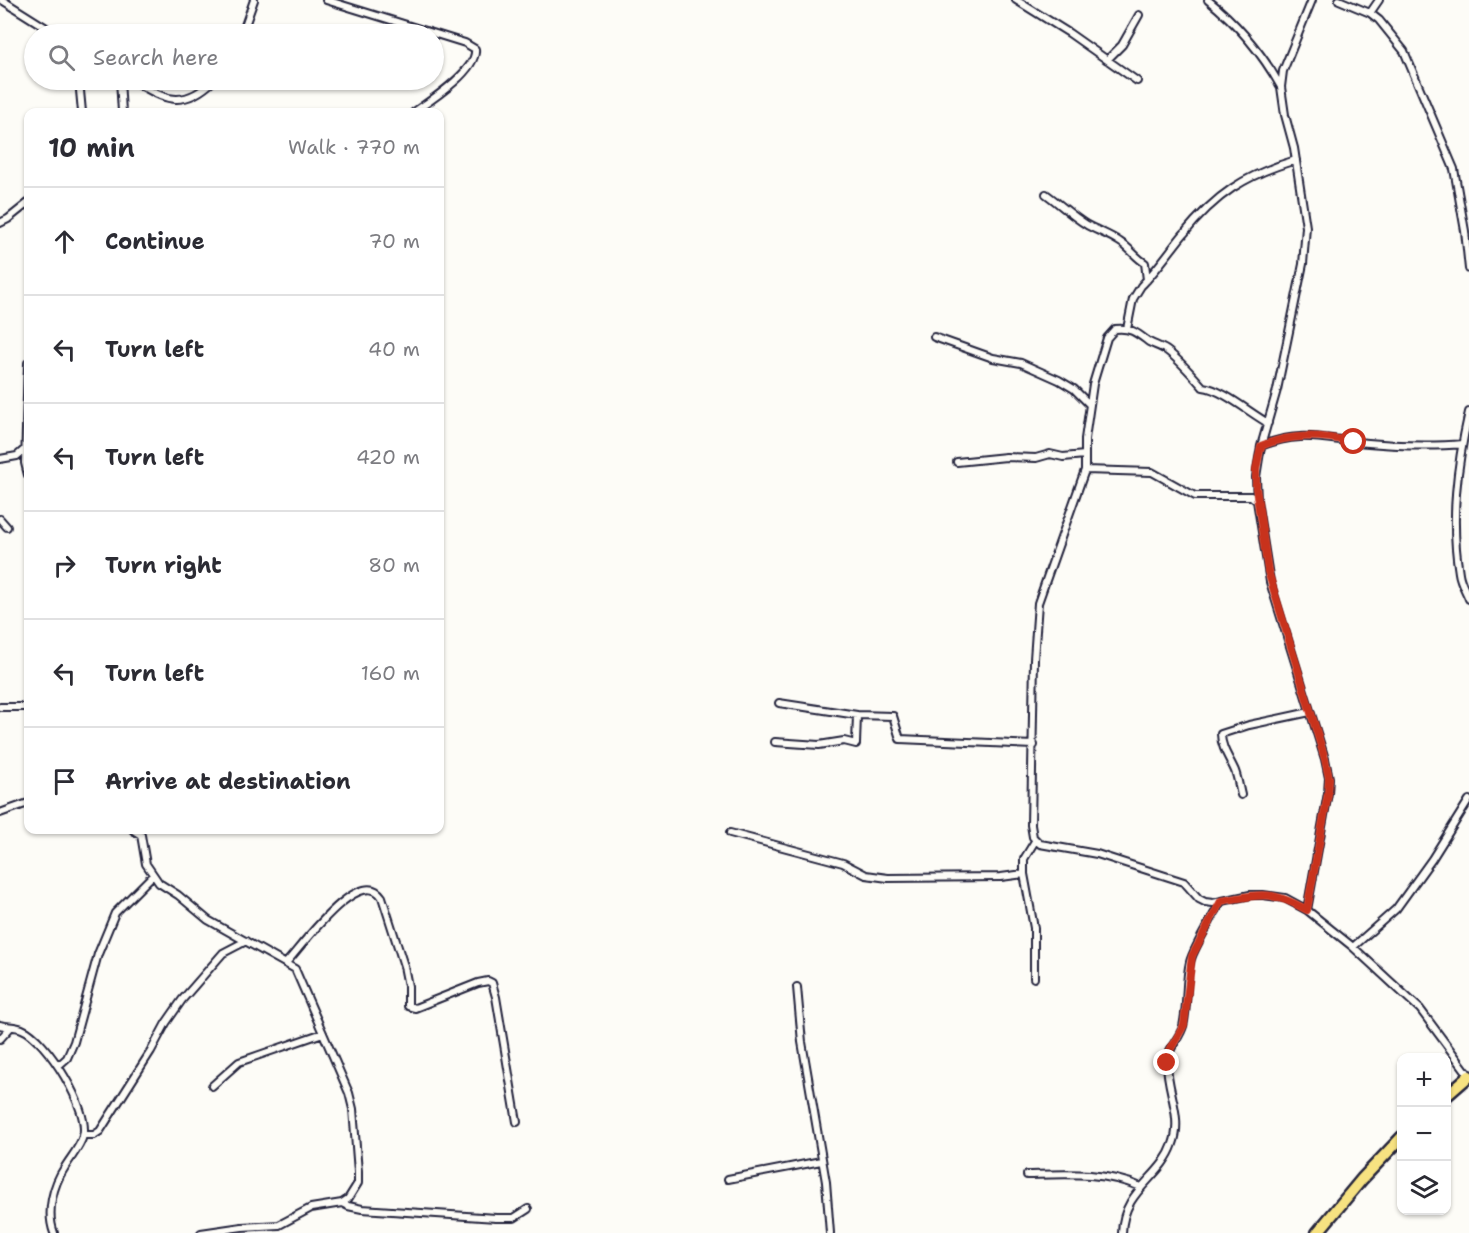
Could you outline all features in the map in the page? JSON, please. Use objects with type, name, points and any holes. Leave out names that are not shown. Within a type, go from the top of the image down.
[{"type":"main road","points":[[1451,1091],[1469,1075]]},
{"type":"main road","points":[[1317,1233],[1397,1141]]},
{"type":"street","points":[[2,0],[40,24]]},
{"type":"street","points":[[246,24],[254,0]]},
{"type":"street","points":[[326,0],[404,24]]},
{"type":"street","points":[[1016,0],[1137,81]]},
{"type":"street","points":[[1208,0],[1227,15],[1252,43],[1281,87]]},
{"type":"street","points":[[1307,910],[1329,778],[1270,582],[1257,501],[1256,469],[1277,390],[1303,264],[1306,227],[1296,160],[1281,87],[1283,71],[1312,0]]},
{"type":"street","points":[[1339,0],[1370,13],[1379,20],[1404,51],[1454,169],[1469,269]]},
{"type":"street","points":[[1370,13],[1379,0]]},
{"type":"street","points":[[1107,60],[1122,45],[1139,15]]},
{"type":"street","points":[[444,37],[465,43],[475,49],[474,60],[444,89]]},
{"type":"street","points":[[80,90],[82,108]]},
{"type":"street","points":[[121,90],[122,108]]},
{"type":"street","points":[[149,90],[167,99],[180,100],[202,90]]},
{"type":"street","points":[[419,108],[443,90]]},
{"type":"street","points":[[1127,329],[1133,299],[1199,216],[1240,182],[1268,169],[1296,160]]},
{"type":"street","points":[[1046,194],[1056,204],[1086,224],[1109,235],[1130,250],[1145,263],[1147,280]]},
{"type":"street","points":[[0,223],[24,206]]},
{"type":"street","points":[[1034,978],[1034,928],[1024,874],[1025,855],[1035,841],[1032,825],[1034,659],[1038,603],[1085,470],[1089,404],[1107,338],[1115,329],[1127,329],[1141,335],[1168,351],[1203,387],[1211,388],[1268,423]]},
{"type":"street","points":[[934,337],[993,358],[1021,363],[1074,389],[1089,404]]},
{"type":"street","points":[[1469,412],[1457,472],[1455,515],[1459,575],[1469,599]]},
{"type":"street","points":[[1261,446],[1279,439],[1309,436],[1361,442],[1462,444]]},
{"type":"street","points":[[0,459],[17,456],[24,450]]},
{"type":"street","points":[[957,462],[1036,458],[1050,454],[1063,457],[1085,455]]},
{"type":"street","points":[[1085,470],[1152,472],[1193,495],[1251,496],[1257,501]]},
{"type":"street","points":[[0,519],[7,527]]},
{"type":"street","points":[[779,703],[857,715],[893,716],[900,739],[1034,745]]},
{"type":"street","points":[[0,707],[24,707]]},
{"type":"street","points":[[1241,795],[1221,734],[1249,725],[1310,712]]},
{"type":"street","points":[[775,742],[819,745],[843,741],[856,744],[857,715]]},
{"type":"street","points":[[1353,947],[1396,909],[1432,859],[1469,800]]},
{"type":"street","points":[[0,813],[24,804]]},
{"type":"street","points":[[730,833],[850,865],[866,875],[888,878],[1024,874]]},
{"type":"street","points":[[139,834],[146,864],[159,884],[178,895],[208,920],[286,963],[298,974],[352,1101],[358,1184],[354,1192],[342,1203]]},
{"type":"street","points":[[1035,841],[1044,846],[1109,857],[1184,882],[1199,899],[1205,902],[1250,895],[1285,898],[1307,910],[1353,947],[1420,1009],[1469,1075]]},
{"type":"street","points":[[58,1066],[67,1058],[74,1042],[98,954],[115,913],[153,875]]},
{"type":"street","points":[[286,963],[333,908],[359,890],[370,888],[378,891],[382,897],[404,966],[408,986],[408,1006],[415,1008],[478,983],[488,981],[492,983],[517,1122]]},
{"type":"street","points":[[1122,1233],[1125,1212],[1141,1187],[1166,1160],[1175,1140],[1177,1114],[1168,1077],[1168,1056],[1184,1025],[1192,956],[1221,901]]},
{"type":"street","points":[[84,1135],[94,1135],[100,1131],[182,1000],[223,952],[246,941]]},
{"type":"street","points":[[797,987],[802,1042],[826,1182],[830,1233]]},
{"type":"street","points":[[0,1025],[21,1028],[31,1034],[58,1066],[81,1109],[84,1135],[57,1180],[51,1205],[51,1222],[54,1233]]},
{"type":"street","points":[[0,1039],[10,1028]]},
{"type":"street","points":[[212,1086],[239,1062],[323,1033]]},
{"type":"street","points":[[728,1179],[821,1161]]},
{"type":"street","points":[[1027,1175],[1093,1174],[1141,1187]]},
{"type":"street","points":[[201,1233],[279,1225],[311,1208],[342,1203],[362,1209],[485,1218],[514,1218],[528,1209]]},
{"type":"route","points":[[1167,1063],[1170,1050],[1184,1025],[1188,974],[1192,956],[1221,901],[1250,895],[1263,895],[1285,898],[1307,910],[1329,778],[1270,582],[1257,501],[1256,469],[1261,446],[1279,439],[1309,436],[1354,442]]}]
